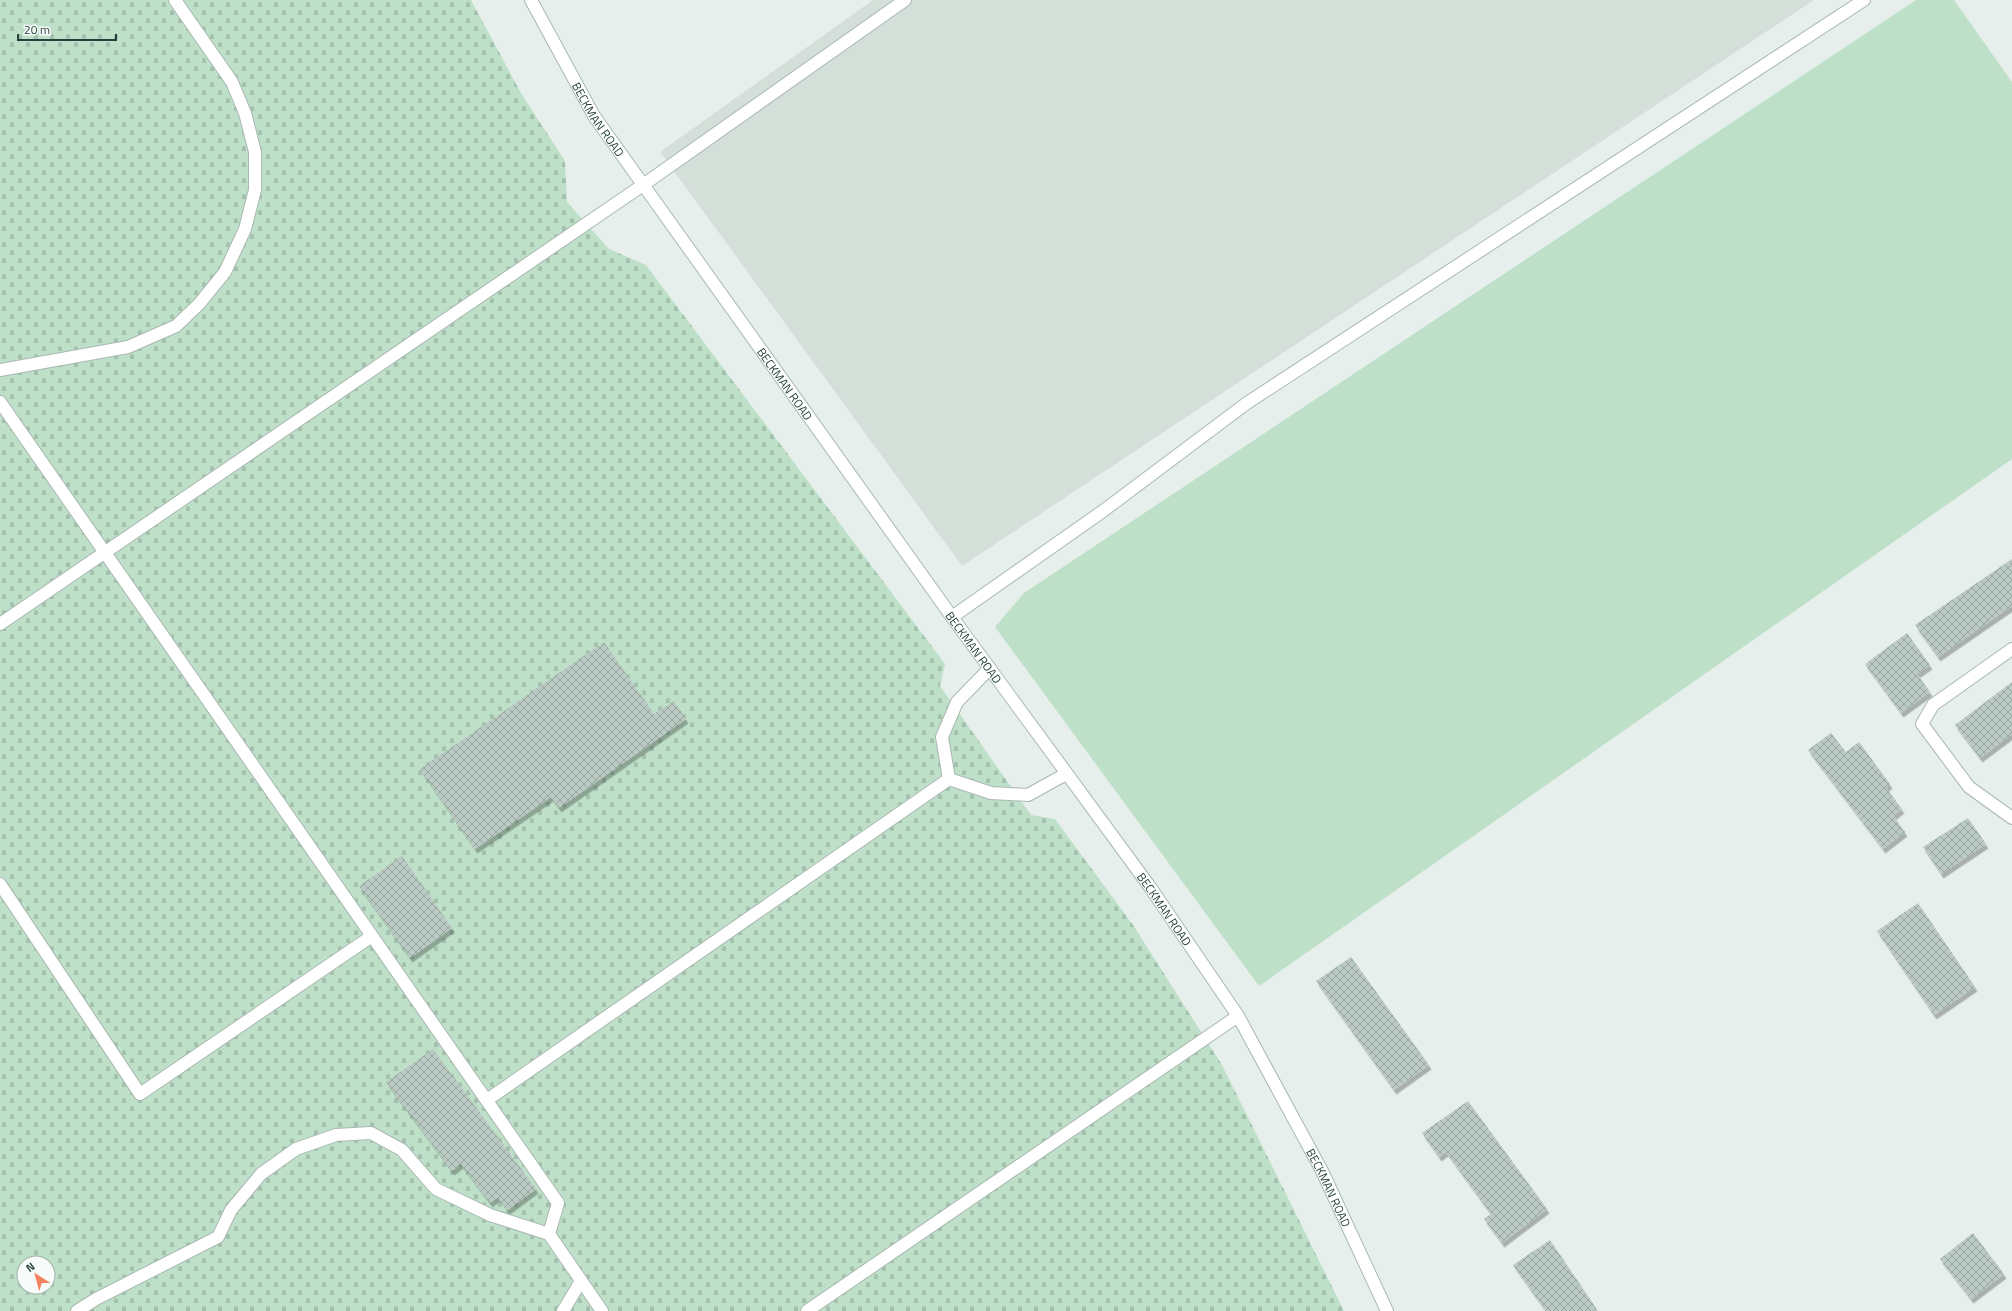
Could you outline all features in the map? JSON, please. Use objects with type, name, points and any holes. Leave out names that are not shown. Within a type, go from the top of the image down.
[{"type":"street","points":[[0,370],[128,347],[176,326],[199,304],[225,272],[246,228],[255,190],[255,152],[245,113],[232,82],[175,0]]},
{"type":"street","name":"BECKMAN ROAD","points":[[531,0],[594,116],[952,617],[1150,887],[1238,1016],[1322,1171],[1387,1311]]},
{"type":"street","points":[[0,624],[643,185],[905,0]]},
{"type":"street","points":[[952,617],[1103,511],[1247,403],[1864,0]]},
{"type":"street","points":[[0,402],[558,1202],[549,1234]]},
{"type":"street","points":[[2012,649],[1933,705],[1922,724],[1969,787],[2012,818]]},
{"type":"street","points":[[949,778],[942,738],[957,702],[990,668]]},
{"type":"street","points":[[949,778],[991,793],[1028,795],[1066,774]]},
{"type":"street","points":[[487,1100],[949,778]]},
{"type":"street","points":[[0,884],[140,1094],[372,936]]},
{"type":"street","points":[[806,1311],[1238,1016]]},
{"type":"street","points":[[77,1311],[96,1299],[218,1237],[231,1210],[261,1174],[296,1149],[336,1135],[371,1134],[402,1150],[436,1189],[490,1215],[549,1234],[602,1311]]},
{"type":"street","points":[[563,1311],[581,1281]]},
{"type":"shaded area","points":[[873,0],[1814,0],[962,566],[660,152]]},
{"type":"green space","points":[[0,0],[471,0],[522,95],[565,161],[567,202],[609,249],[646,265],[945,664],[940,686],[1031,815],[1055,819],[1133,925],[1222,1065],[1344,1311],[0,1311]]},
{"type":"green space","points":[[1916,0],[1954,0],[2012,82],[2012,459],[1259,986],[995,627],[1024,593]]},
{"type":"building","points":[[2012,559],[2012,606],[1938,657],[1915,625]]},
{"type":"building","points":[[1907,633],[1930,665],[1917,674],[1930,692],[1901,713],[1865,664]]},
{"type":"building","points":[[604,642],[654,714],[674,701],[686,719],[559,808],[551,797],[475,849],[420,769]]},
{"type":"building","points":[[2012,682],[2012,734],[1980,758],[1955,725]]},
{"type":"building","points":[[1831,733],[1846,752],[1859,742],[1890,784],[1886,788],[1902,809],[1893,816],[1905,832],[1883,849],[1808,750]]},
{"type":"building","points":[[1968,818],[1986,844],[1941,874],[1923,847]]},
{"type":"building","points":[[402,856],[452,928],[410,958],[359,886]]},
{"type":"building","points":[[1918,903],[1975,987],[1934,1015],[1877,931]]},
{"type":"building","points":[[1351,957],[1429,1065],[1394,1090],[1316,981]]},
{"type":"building","points":[[433,1049],[536,1189],[508,1210],[498,1197],[490,1203],[461,1164],[452,1171],[386,1082]]},
{"type":"building","points":[[1468,1101],[1547,1209],[1502,1243],[1484,1219],[1491,1214],[1446,1152],[1439,1157],[1422,1133]]},
{"type":"building","points":[[1973,1233],[2004,1274],[1971,1299],[1940,1259]]},
{"type":"building","points":[[1550,1240],[1598,1311],[1546,1311],[1513,1265]]}]
